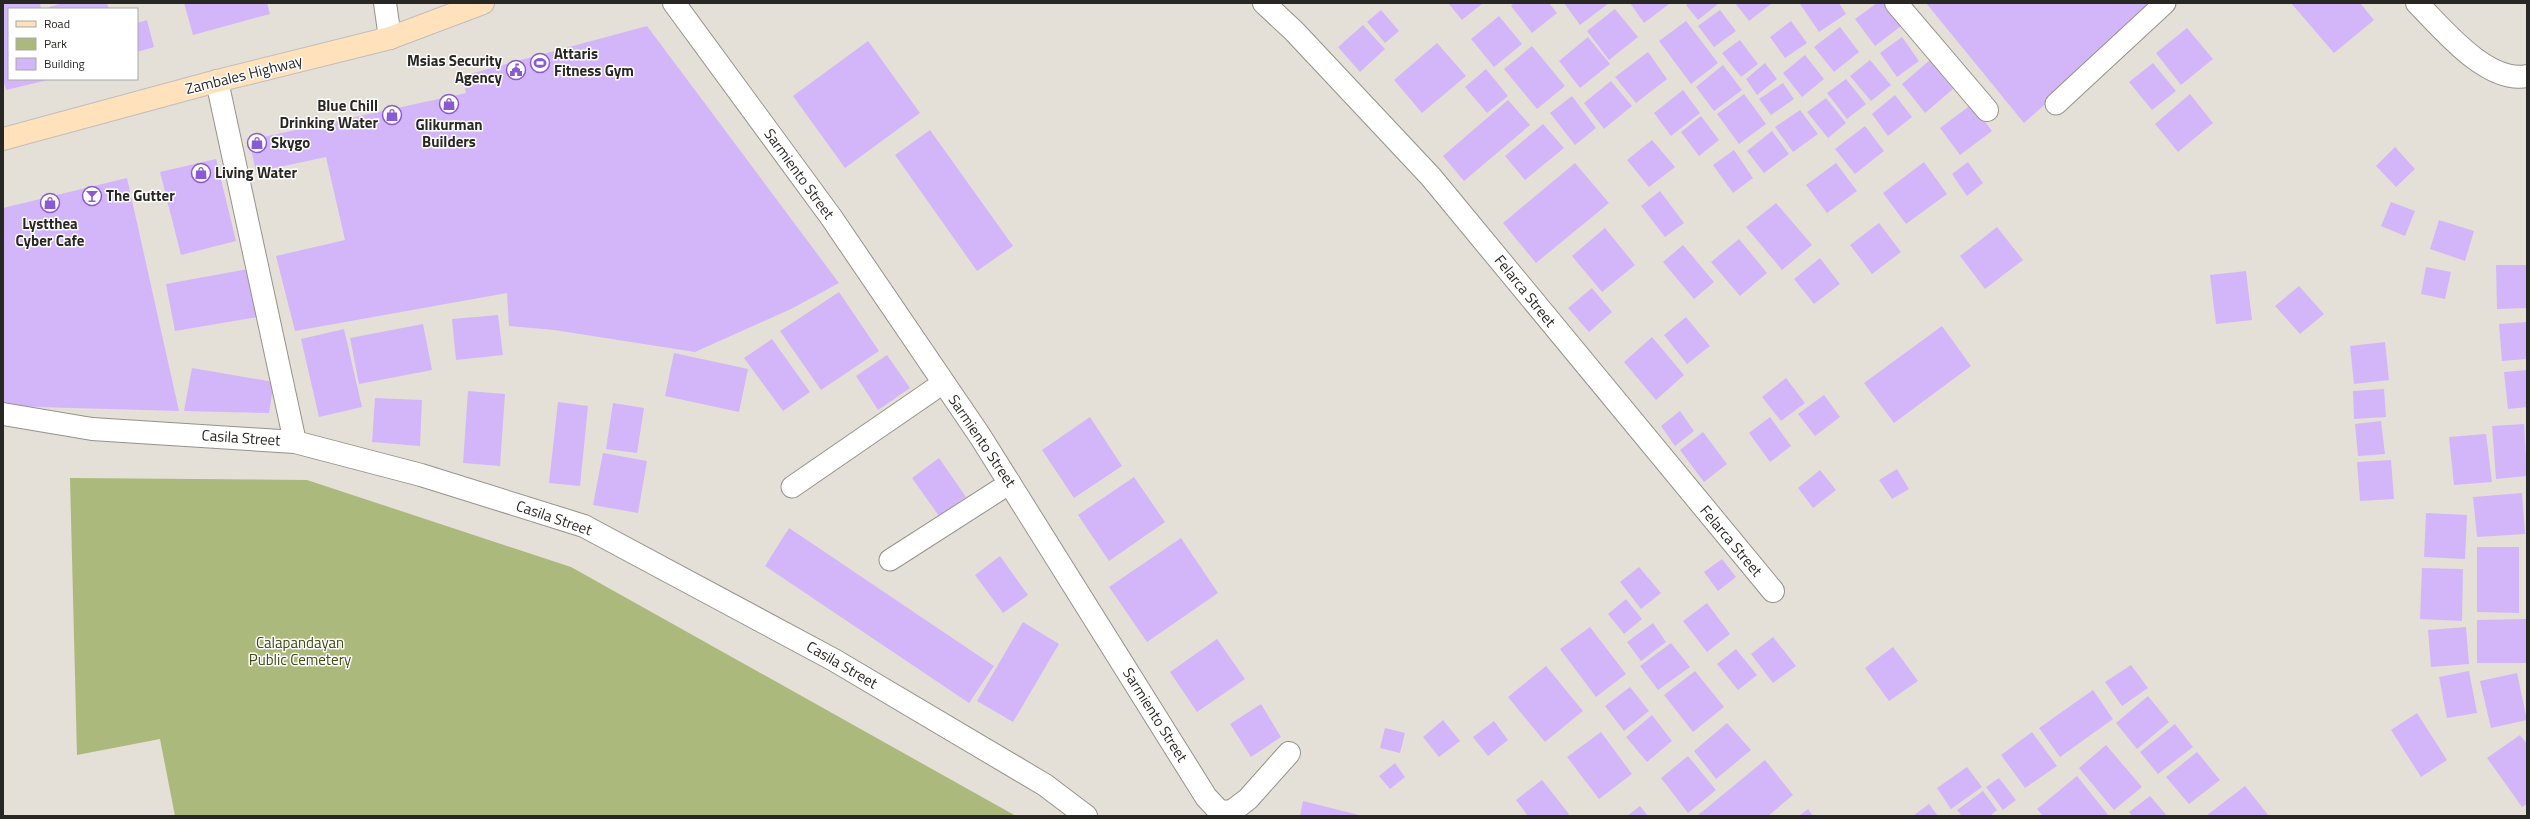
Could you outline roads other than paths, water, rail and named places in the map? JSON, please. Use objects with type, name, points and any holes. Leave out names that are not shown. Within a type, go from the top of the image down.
[{"type":"main road","name":"Zambales Highway","points":[[3,139],[217,81],[390,38],[483,3]]},
{"type":"street","points":[[385,3],[390,38]]},
{"type":"street","name":"Sarmiento Street","points":[[674,3],[831,218],[943,383],[1010,483],[1206,797],[1219,811],[1231,812],[1248,800],[1289,752]]},
{"type":"street","name":"Felarca Street","points":[[1264,3],[1294,32],[1432,177],[1773,591]]},
{"type":"street","points":[[1896,3],[1987,110]]},
{"type":"street","points":[[2417,3],[2467,53],[2495,71],[2517,78],[2527,76]]},
{"type":"street","points":[[217,81],[295,442]]},
{"type":"street","name":"Casila Street","points":[[3,414],[92,429],[295,442],[421,476],[584,526],[834,660],[1045,784],[1086,816]]},
{"type":"lane","points":[[2056,104],[2165,3]]},
{"type":"lane","points":[[792,487],[943,383]]},
{"type":"lane","points":[[890,560],[1010,483]]},
{"type":"place","name":"Attaris Fitness Gym","points":[[540,63]]},
{"type":"place","name":"Msias Security Agency","points":[[516,70]]},
{"type":"place","name":"Glikurman Builders","points":[[449,104]]},
{"type":"place","name":"Blue Chill Drinking Water","points":[[392,115]]},
{"type":"place","name":"Skygo","points":[[257,143]]},
{"type":"place","name":"Living Water","points":[[201,173]]},
{"type":"place","name":"The Gutter","points":[[92,196]]},
{"type":"place","name":"Lystthea Cyber Cafe","points":[[50,203]]},
{"type":"park label","name":"Calapandayan Public Cemetery","points":[[300,652]]}]
